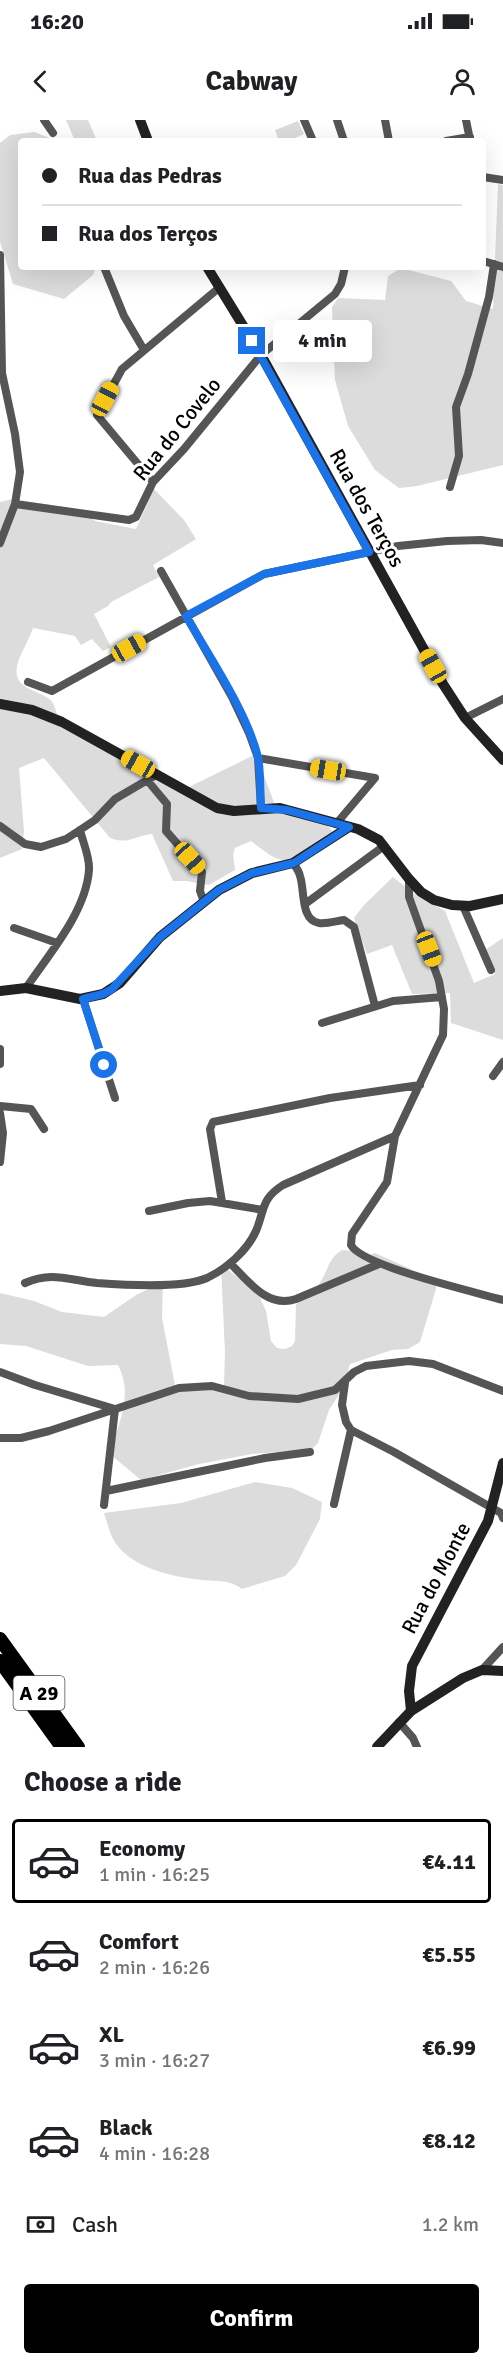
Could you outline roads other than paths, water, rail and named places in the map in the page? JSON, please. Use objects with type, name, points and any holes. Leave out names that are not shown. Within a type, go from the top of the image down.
[{"type":"highway","name":"A 29","points":[[0,1639],[78,1747]]},
{"type":"highway","name":"A 29","points":[[0,1661],[62,1747]]},
{"type":"street","points":[[44,120],[53,133]]},
{"type":"street","points":[[140,120],[147,138]]},
{"type":"street","points":[[304,120],[312,138]]},
{"type":"street","points":[[338,120],[343,138]]},
{"type":"street","points":[[385,120],[388,138]]},
{"type":"street","points":[[466,120],[470,138]]},
{"type":"street","points":[[486,177],[503,180]]},
{"type":"street","points":[[0,255],[1,373],[15,434],[20,471],[15,504],[0,543]]},
{"type":"street","points":[[486,262],[503,267]]},
{"type":"street","points":[[450,487],[459,456],[456,407],[468,374],[489,297],[494,264]]},
{"type":"street","points":[[105,270],[124,316],[144,350]]},
{"type":"street","name":"Rua dos Terços","points":[[209,270],[261,355],[443,684],[465,718],[503,760]]},
{"type":"street","name":"Rua do Covelo","points":[[15,504],[129,520],[136,517],[153,482],[184,449],[261,355],[327,303],[341,284],[344,270]]},
{"type":"street","points":[[153,482],[97,415],[122,369],[220,287]]},
{"type":"street","points":[[28,682],[52,691],[264,574],[369,552],[447,541],[481,540],[503,543]]},
{"type":"street","points":[[161,571],[241,714],[258,758],[261,808]]},
{"type":"street","points":[[465,718],[503,699]]},
{"type":"street","points":[[0,704],[22,707],[46,715],[152,777],[217,808],[234,811],[261,808],[287,810],[373,836],[384,846],[421,892],[434,900],[463,906],[503,899]]},
{"type":"street","points":[[258,758],[375,778],[336,824]]},
{"type":"street","points":[[0,826],[25,844],[41,847],[80,830],[95,820],[116,799],[152,777]]},
{"type":"street","points":[[152,777],[167,804],[166,831],[202,872],[200,891],[204,902]]},
{"type":"street","points":[[0,991],[26,987],[83,999],[103,994],[112,989],[160,937],[204,902],[240,878],[294,863],[349,827]]},
{"type":"street","points":[[26,987],[77,911],[89,872],[80,830]]},
{"type":"street","points":[[305,904],[384,846]]},
{"type":"street","points":[[294,863],[301,877],[305,904],[312,921],[323,923],[344,920],[354,927],[375,1006]]},
{"type":"street","points":[[409,879],[409,897],[435,966],[442,997],[443,1035],[395,1136],[387,1182],[350,1239],[351,1245],[358,1254],[378,1264],[503,1300]]},
{"type":"street","points":[[463,906],[491,970]]},
{"type":"street","points":[[14,928],[57,943]]},
{"type":"street","points":[[322,1023],[402,999],[442,997]]},
{"type":"street","points":[[83,999],[115,1098]]},
{"type":"street","points":[[0,1049],[0,1064]]},
{"type":"street","points":[[493,1076],[503,1062]]},
{"type":"street","points":[[222,1202],[210,1129],[213,1122],[330,1098],[420,1084]]},
{"type":"street","points":[[0,1106],[31,1109],[44,1129]]},
{"type":"street","points":[[0,1113],[3,1133],[0,1162]]},
{"type":"street","points":[[25,1283],[36,1278],[50,1276],[97,1283],[186,1284],[206,1278],[230,1263],[255,1233],[267,1196],[283,1185],[395,1136]]},
{"type":"street","points":[[148,1212],[200,1201],[222,1202],[263,1210]]},
{"type":"street","points":[[230,1263],[265,1296],[281,1302],[296,1299],[378,1264]]},
{"type":"street","points":[[0,1438],[21,1438],[49,1431],[179,1388],[212,1386],[249,1396],[298,1399],[328,1392],[345,1382],[354,1372],[366,1366],[421,1361],[444,1367],[503,1391]]},
{"type":"street","points":[[0,1372],[115,1409]]},
{"type":"street","points":[[345,1382],[342,1405],[351,1431],[394,1452],[501,1513],[503,1518]]},
{"type":"street","points":[[104,1505],[115,1409]]},
{"type":"street","points":[[334,1504],[351,1431]]},
{"type":"street","points":[[106,1491],[265,1458],[310,1452]]},
{"type":"street","name":"Rua do Monte","points":[[411,1711],[409,1691],[412,1666],[488,1521],[503,1463]]},
{"type":"street","points":[[376,1747],[411,1711],[463,1678],[482,1670],[503,1647]]},
{"type":"street","points":[[482,1670],[503,1671]]},
{"type":"street","points":[[399,1722],[413,1738],[417,1747]]}]
